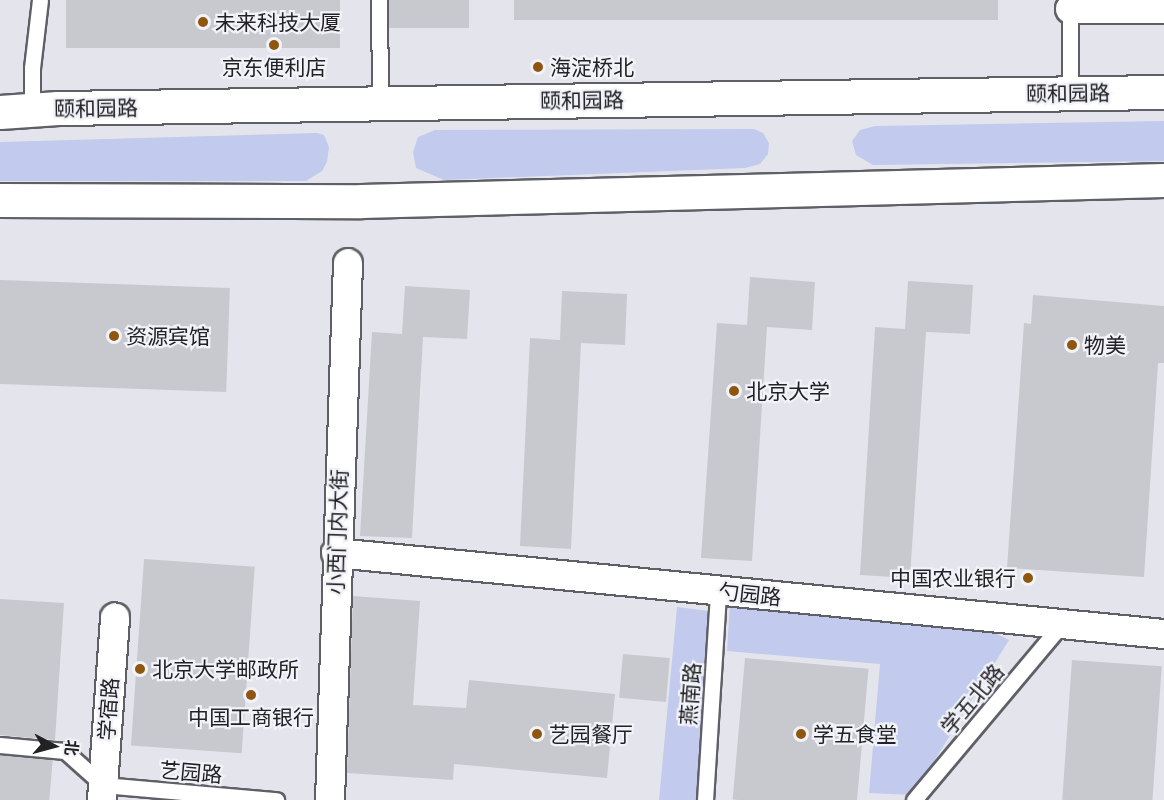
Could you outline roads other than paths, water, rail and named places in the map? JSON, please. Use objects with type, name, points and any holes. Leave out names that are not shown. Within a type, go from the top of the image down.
[{"type":"street","points":[[1080,5],[1164,9]]},
{"type":"street","name":"颐和园路","points":[[16,111],[1164,92]]},
{"type":"street","points":[[0,200],[361,201],[1164,180]]},
{"type":"street","name":"小西门内大街","points":[[330,800],[336,553],[348,263]]},
{"type":"street","name":"勺园路","points":[[336,553],[1164,634]]},
{"type":"street","name":"学宿路","points":[[102,792],[115,617]]},
{"type":"lane","points":[[16,111],[32,68],[40,0]]},
{"type":"lane","points":[[379,0],[380,104]]},
{"type":"lane","points":[[1070,93],[1080,5]]},
{"type":"lane","name":"燕南路","points":[[705,800],[718,591]]},
{"type":"lane","name":"学五北路","points":[[914,800],[1061,625]]},
{"type":"lane","points":[[0,745],[65,750],[102,792]]},
{"type":"lane","name":"艺园路","points":[[102,792],[276,800]]},
{"type":"place","name":"未来科技大厦","points":[[203,22]]},
{"type":"place","name":"京东便利店","points":[[274,45]]},
{"type":"place","name":"海淀桥北","points":[[538,67]]},
{"type":"place","name":"资源宾馆","points":[[114,336]]},
{"type":"place","name":"物美","points":[[1072,345]]},
{"type":"place","name":"北京大学","points":[[734,391]]},
{"type":"place","name":"中国农业银行","points":[[1028,578]]},
{"type":"place","name":"北京大学邮政所","points":[[140,669]]},
{"type":"place","name":"中国工商银行","points":[[251,695]]},
{"type":"place","name":"艺园餐厅","points":[[537,734]]},
{"type":"place","name":"学五食堂","points":[[801,734]]}]
